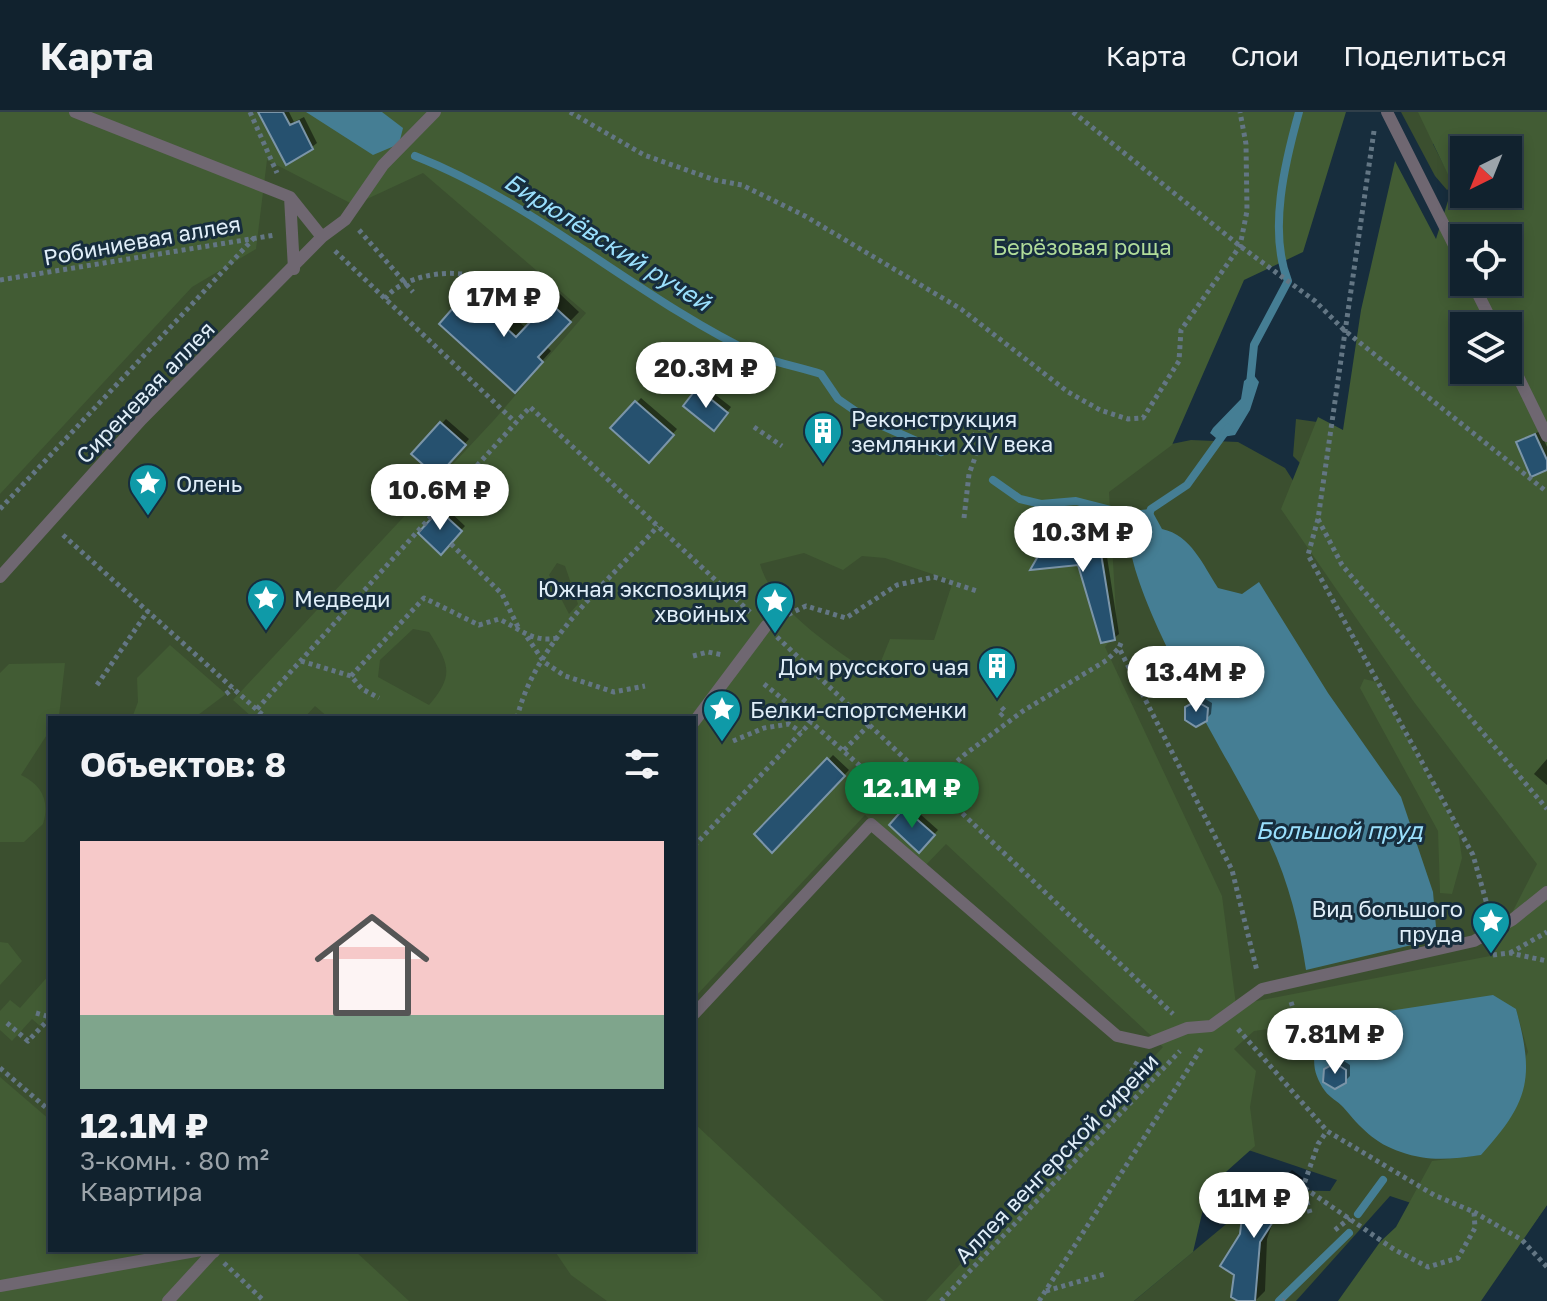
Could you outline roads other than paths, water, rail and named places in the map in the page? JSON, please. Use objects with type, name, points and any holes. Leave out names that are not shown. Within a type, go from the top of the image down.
[{"type":"lane","points":[[75,112],[290,197],[322,237]]},
{"type":"lane","name":"Сиреневая аллея","points":[[0,577],[141,420],[294,269],[322,237],[345,220],[383,165],[435,112]]},
{"type":"lane","points":[[1387,112],[1450,237]]},
{"type":"lane","points":[[290,197],[294,269]]},
{"type":"lane","points":[[1522,384],[1547,436]]},
{"type":"lane","points":[[696,719],[766,626]]},
{"type":"lane","points":[[696,1012],[871,824],[1117,1036],[1149,1043],[1211,1026],[1262,989],[1474,941],[1494,931],[1547,892]]},
{"type":"lane","points":[[0,1286],[190,1252]]},
{"type":"lane","points":[[168,1301],[214,1252]]},
{"type":"water","points":[[306,112],[382,112],[403,128],[399,144],[373,155]]},
{"type":"water","points":[[1253,374],[1259,382],[1250,410],[1235,435],[1216,438],[1210,433],[1241,399],[1244,381]]},
{"type":"water","name":"Большой пруд","points":[[1151,509],[1162,529],[1189,544],[1218,588],[1242,594],[1259,582],[1328,693],[1401,797],[1433,892],[1437,939],[1306,970],[1292,902],[1281,868],[1251,804],[1182,678],[1142,589],[1131,551],[1128,519],[1130,511]]},
{"type":"water","points":[[1493,995],[1516,1009],[1526,1072],[1518,1104],[1481,1155],[1431,1158],[1391,1148],[1362,1128],[1327,1093],[1318,1079],[1314,1057],[1317,1047],[1329,1029],[1339,1022],[1350,1017]]},
{"type":"waterway","points":[[1250,384],[1254,345],[1288,281],[1279,241],[1279,219],[1284,174],[1299,112]]},
{"type":"waterway","name":"Бирюлёвский ручей","points":[[415,156],[503,199],[713,332],[764,358],[821,374],[838,399],[867,419],[941,452]]},
{"type":"waterway","points":[[1148,517],[1151,509],[1187,485],[1228,428]]},
{"type":"waterway","name":"Бирюлёвский ручей","points":[[993,480],[1020,499],[1041,504],[1076,501],[1115,511],[1136,526]]},
{"type":"waterway","name":"Бирюлёвский ручей","points":[[1323,1013],[1340,1027]]},
{"type":"waterway","name":"Бирюлёвский ручей","points":[[1358,1214],[1383,1180]]},
{"type":"waterway","name":"Бирюлёвский ручей","points":[[1279,1301],[1349,1233]]},
{"type":"place","name":"Реконструкция землянки XIV века","points":[[823,465]]},
{"type":"place","name":"Олень","points":[[148,517]]},
{"type":"place","name":"Медведи","points":[[266,632]]},
{"type":"place","name":"Южная экспозиция хвойных","points":[[775,635]]},
{"type":"place","name":"Дом русского чая","points":[[997,700]]},
{"type":"place","name":"Белки-спортсменки","points":[[722,743]]},
{"type":"place","name":"Вид большого пруда","points":[[1491,955]]},
{"type":"park label","name":"Берёзовая роща","points":[[1082,246]]}]
